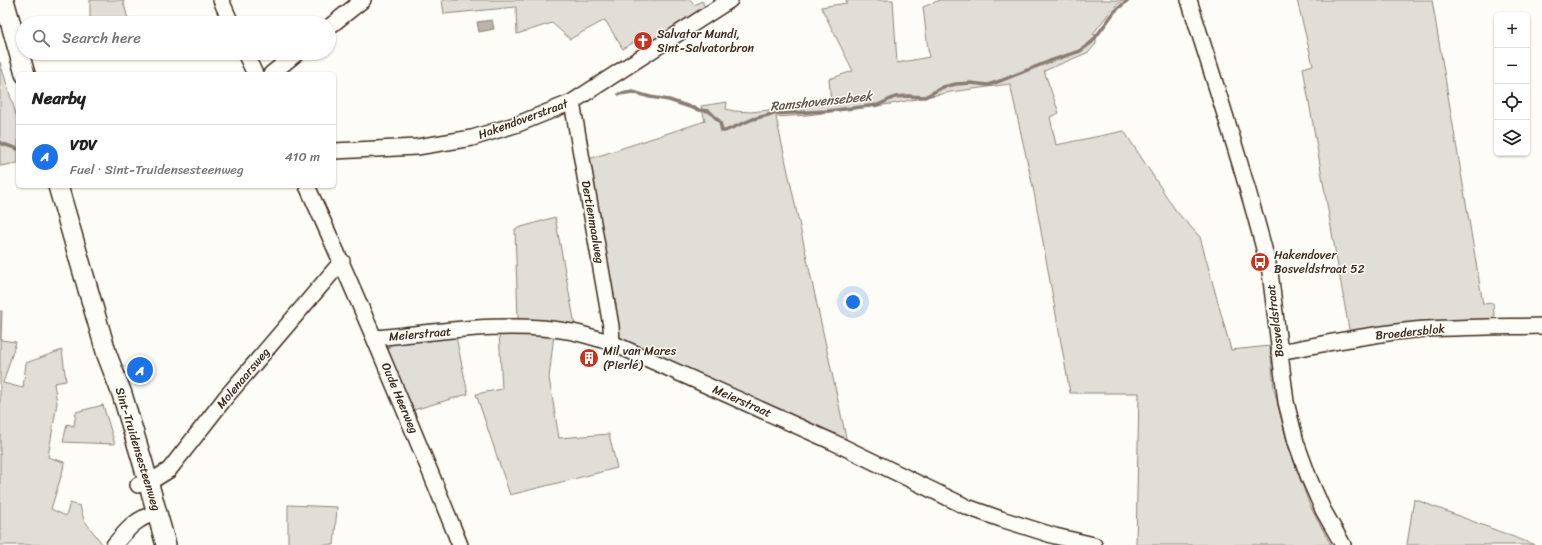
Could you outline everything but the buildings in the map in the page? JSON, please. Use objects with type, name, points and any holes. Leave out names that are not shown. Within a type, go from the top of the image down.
[{"type":"main road","points":[[4,0],[16,42]]},
{"type":"main road","points":[[21,60],[24,72]]},
{"type":"main road","name":"Sint-Truidensesteenweg","points":[[59,188],[107,355],[114,396],[152,514],[166,545]]},
{"type":"main road","name":"Sint-Truidensesteenweg","points":[[152,514],[154,545]]},
{"type":"street","points":[[221,0],[228,16]]},
{"type":"street","points":[[336,21],[363,0]]},
{"type":"street","name":"Hakendoverstraat","points":[[336,152],[417,147],[472,138],[518,124],[572,102],[730,0]]},
{"type":"street","name":"Bosveldstraat","points":[[1189,0],[1252,205],[1270,272],[1286,402],[1299,449],[1309,478],[1323,510],[1343,545]]},
{"type":"street","points":[[248,60],[254,72]]},
{"type":"street","points":[[273,72],[288,60]]},
{"type":"street","name":"Dertienmaalweg","points":[[572,102],[612,343]]},
{"type":"street","name":"Oude Heerweg","points":[[308,188],[342,261],[407,414],[460,545]]},
{"type":"street","name":"Molenaarsweg","points":[[143,484],[169,470],[226,397],[342,261]]},
{"type":"street","name":"Broedersblok","points":[[1279,352],[1355,338],[1413,330],[1471,327],[1542,326]]},
{"type":"street","name":"Meierstraat","points":[[374,338],[502,327],[525,327],[574,332],[612,343],[833,442],[967,507],[1055,536],[1094,545]]},
{"type":"street","points":[[114,545],[133,524],[152,514]]},
{"type":"shaded area","points":[[90,0],[123,0],[127,16],[90,16]]},
{"type":"shaded area","points":[[442,0],[691,0],[694,5],[702,1],[706,9],[654,41],[649,33],[623,49],[605,20],[570,39],[552,23],[517,34],[516,7],[444,14]]},
{"type":"shaded area","points":[[846,0],[893,0],[897,63],[929,57],[923,7],[940,0],[1123,0],[1112,9],[1093,34],[1096,35],[1096,44],[1089,52],[1044,71],[1059,113],[1050,117],[1056,145],[1124,131],[1176,211],[1200,237],[1231,350],[1270,346],[1274,389],[1288,445],[1310,506],[1331,545],[1136,545],[1139,393],[1070,393],[1034,192],[1010,84],[951,92],[891,104],[807,115],[776,117],[847,442],[616,338],[586,160],[705,121],[701,106],[727,102],[726,109],[751,112],[831,103],[829,79],[853,71],[821,7],[847,3]]},
{"type":"shaded area","points":[[1297,0],[1432,0],[1483,304],[1493,303],[1495,325],[1350,335],[1303,68],[1313,65]]},
{"type":"shaded area","points":[[492,20],[494,29],[479,32],[477,22]]},
{"type":"shaded area","points":[[0,62],[16,114],[16,163],[0,166]]},
{"type":"shaded area","points":[[555,217],[575,325],[518,319],[515,229]]},
{"type":"shaded area","points":[[0,311],[2,311],[1,340],[16,342],[3,383],[23,388],[26,363],[62,350],[66,381],[54,383],[57,403],[48,457],[64,462],[51,509],[66,516],[70,503],[80,506],[84,520],[103,545],[0,545]]},
{"type":"shaded area","points":[[499,331],[554,334],[549,378],[559,438],[609,434],[617,468],[510,495],[476,394],[502,389]]},
{"type":"shaded area","points":[[456,337],[468,394],[410,411],[387,351],[391,344],[397,341]]},
{"type":"shaded area","points":[[103,405],[115,444],[63,442],[67,424],[74,426],[76,412]]},
{"type":"shaded area","points":[[1414,499],[1535,545],[1407,545]]},
{"type":"shaded area","points":[[288,505],[337,507],[334,545],[288,545]]},
{"type":"waterway","name":"Ramshovensebeek","points":[[619,94],[633,92],[669,100],[699,110],[709,111],[720,122],[722,131],[753,119],[772,114],[827,111],[878,105],[895,97],[925,97],[943,87],[956,84],[971,83],[988,85],[1080,51],[1092,42],[1115,11],[1128,0]]},
{"type":"waterway","name":"Ramshovensebeek","points":[[0,143],[16,148]]},
{"type":"place","name":"Salvator Mundi, Sint-Salvatorbron","points":[[643,41]]},
{"type":"place","name":"Hakendover Bosveldstraat 52","points":[[1260,262]]},
{"type":"place","name":"Mil van Mares (Pierlé)","points":[[589,358]]},
{"type":"place","name":"VDV","points":[[140,370]]}]
